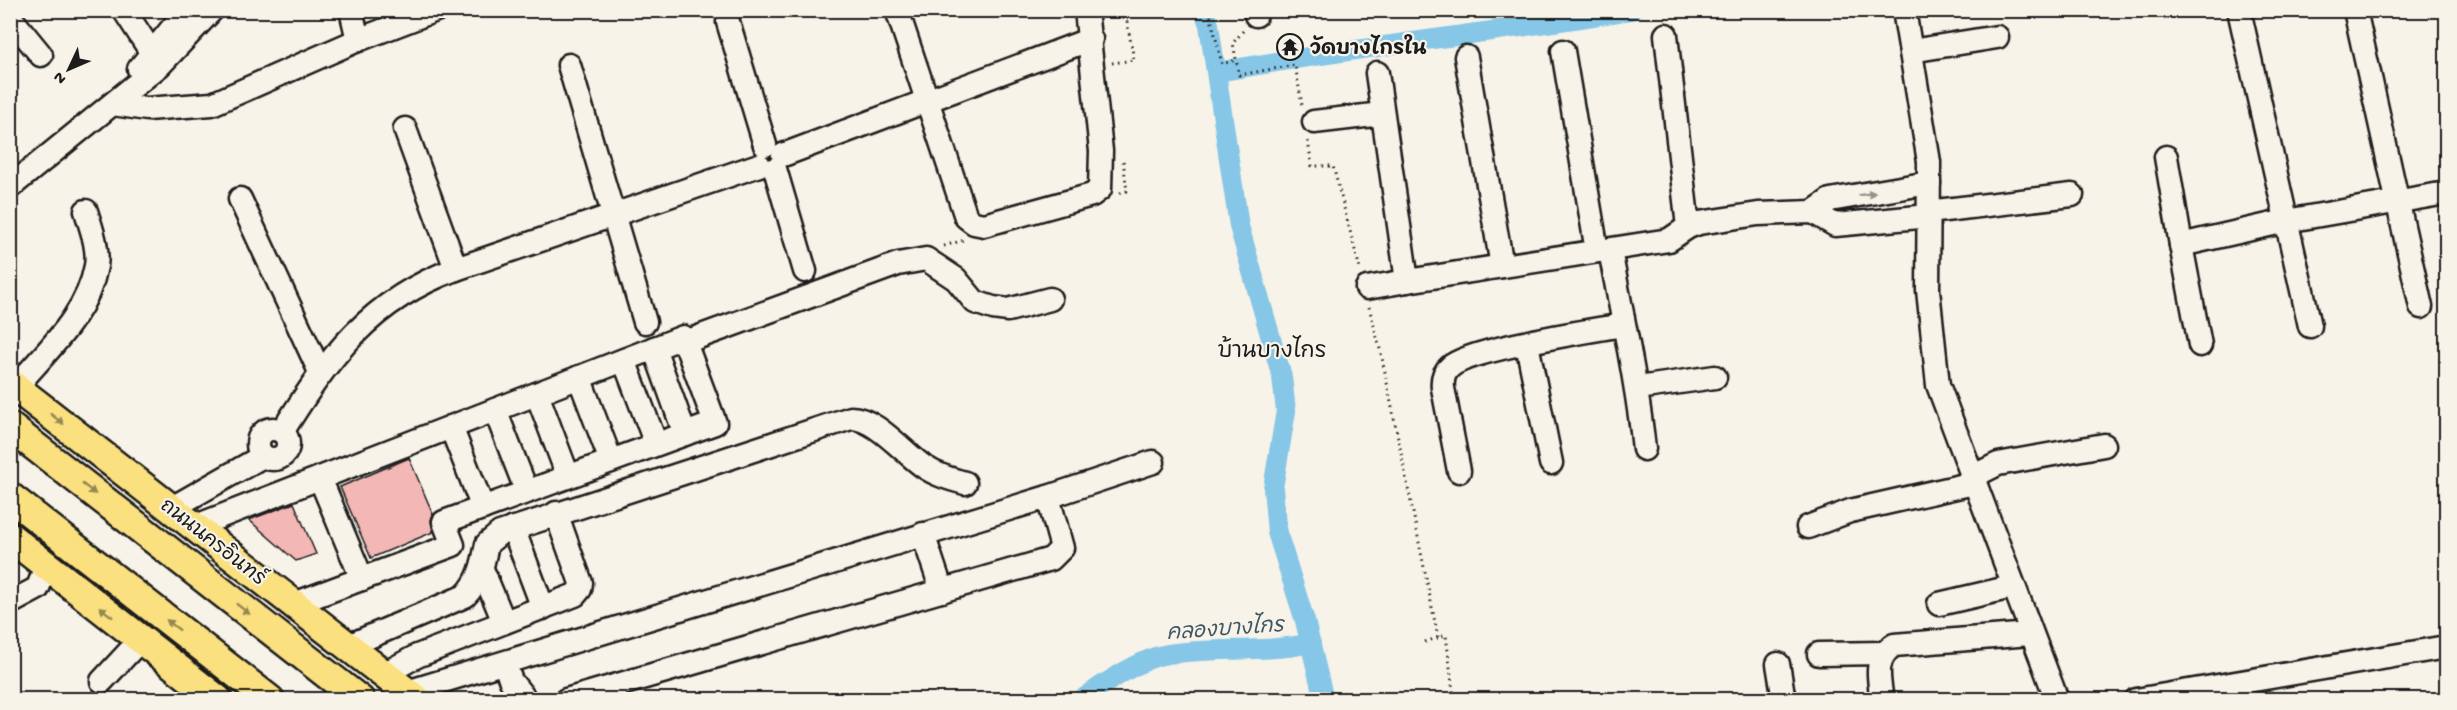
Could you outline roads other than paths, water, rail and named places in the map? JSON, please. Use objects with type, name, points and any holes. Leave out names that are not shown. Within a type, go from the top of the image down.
[{"type":"main road","name":"ถนนนครอินทร์","points":[[13,385],[412,696]]},
{"type":"main road","name":"ถนนนครอินทร์","points":[[10,427],[360,699]]},
{"type":"main road","points":[[10,497],[270,699]]},
{"type":"main road","points":[[10,537],[218,699]]},
{"type":"street","points":[[124,10],[155,59]]},
{"type":"street","points":[[155,59],[187,10]]},
{"type":"street","points":[[10,187],[112,104],[155,59],[212,10]]},
{"type":"street","points":[[351,10],[358,40]]},
{"type":"street","points":[[112,104],[147,109],[212,104],[358,40],[436,10]]},
{"type":"street","points":[[897,10],[966,217],[974,223],[992,223],[1092,195],[1102,183],[1091,39],[1086,10]]},
{"type":"street","points":[[1904,10],[1929,162],[1928,290],[1938,385],[2056,699]]},
{"type":"street","points":[[2239,10],[2310,326]]},
{"type":"street","points":[[2355,10],[2421,307]]},
{"type":"street","points":[[10,17],[41,55]]},
{"type":"street","points":[[728,22],[805,271]]},
{"type":"street","points":[[1666,35],[1688,227]]},
{"type":"street","points":[[1911,51],[1997,37]]},
{"type":"street","points":[[172,508],[263,456],[258,445],[261,435],[271,429],[282,432],[320,372],[357,331],[408,291],[456,268],[614,216],[1091,39]]},
{"type":"street","points":[[1563,51],[1604,250],[1638,388],[1644,449]]},
{"type":"street","points":[[1466,57],[1502,266]]},
{"type":"street","points":[[569,65],[645,322]]},
{"type":"street","points":[[1377,73],[1407,281]]},
{"type":"street","points":[[1308,122],[1382,114]]},
{"type":"street","points":[[405,129],[456,268]]},
{"type":"street","points":[[2166,157],[2200,345]]},
{"type":"street","points":[[1813,212],[1830,200],[1929,183]]},
{"type":"street","points":[[2181,245],[2286,221],[2446,193]]},
{"type":"street","points":[[1365,287],[1669,240],[1688,227],[1758,214],[1813,212],[1835,225],[2072,195]]},
{"type":"street","points":[[240,199],[320,372]]},
{"type":"street","points":[[13,385],[61,339],[81,304],[96,265],[96,253],[86,211]]},
{"type":"street","points":[[685,342],[898,264],[926,259],[956,279],[975,302],[993,308],[1008,310],[1050,299]]},
{"type":"street","points":[[1459,471],[1442,378],[1449,368],[1461,360],[1623,325]]},
{"type":"street","points":[[196,526],[683,337],[715,423],[444,522],[453,545],[294,604]]},
{"type":"street","points":[[1527,344],[1551,463]]},
{"type":"street","points":[[654,348],[685,434]]},
{"type":"street","points":[[624,360],[656,444]]},
{"type":"street","points":[[1638,388],[1715,376]]},
{"type":"street","points":[[579,377],[611,461]]},
{"type":"street","points":[[537,394],[568,476]]},
{"type":"street","points":[[495,410],[527,492]]},
{"type":"street","points":[[348,646],[465,596],[476,586],[487,544],[500,533],[850,418],[869,421],[925,467],[945,478],[965,483]]},
{"type":"street","points":[[451,427],[483,508]]},
{"type":"street","points":[[1808,527],[1850,511],[1973,480],[1998,464],[2104,445]]},
{"type":"street","points":[[412,696],[504,663],[1048,497],[1153,462]]},
{"type":"street","points":[[320,478],[362,579]]},
{"type":"street","points":[[566,699],[1051,559],[1059,554],[1062,548],[1048,497]]},
{"type":"street","points":[[384,674],[417,656],[575,595],[580,590],[579,575],[556,513]]},
{"type":"street","points":[[513,528],[543,608]]},
{"type":"street","points":[[923,534],[942,591]]},
{"type":"street","points":[[10,603],[38,588],[46,565]]},
{"type":"street","points":[[482,569],[504,622]]},
{"type":"street","points":[[1939,604],[2012,587]]},
{"type":"street","points":[[391,627],[417,656]]},
{"type":"street","points":[[1882,699],[1878,669],[1884,653],[1894,645],[2030,633]]},
{"type":"street","points":[[102,681],[141,639]]},
{"type":"street","points":[[2136,699],[2446,647]]},
{"type":"street","points":[[1819,654],[1884,653]]},
{"type":"street","points":[[504,663],[511,681],[526,699]]},
{"type":"street","points":[[1778,664],[1784,699]]},
{"type":"waterway","points":[[1204,10],[1209,25],[1239,226],[1282,377],[1286,411],[1273,488],[1277,532],[1305,621],[1324,700]]},
{"type":"waterway","points":[[1217,72],[1632,10]]},
{"type":"waterway","name":"คลองบางไกร","points":[[1081,700],[1132,667],[1163,655],[1181,652],[1274,648],[1311,643]]},
{"type":"place","name":"วัดบางไกรใน","points":[[1290,47]]},
{"type":"district","name":"บ้านบางไกร","points":[[1272,349]]}]
